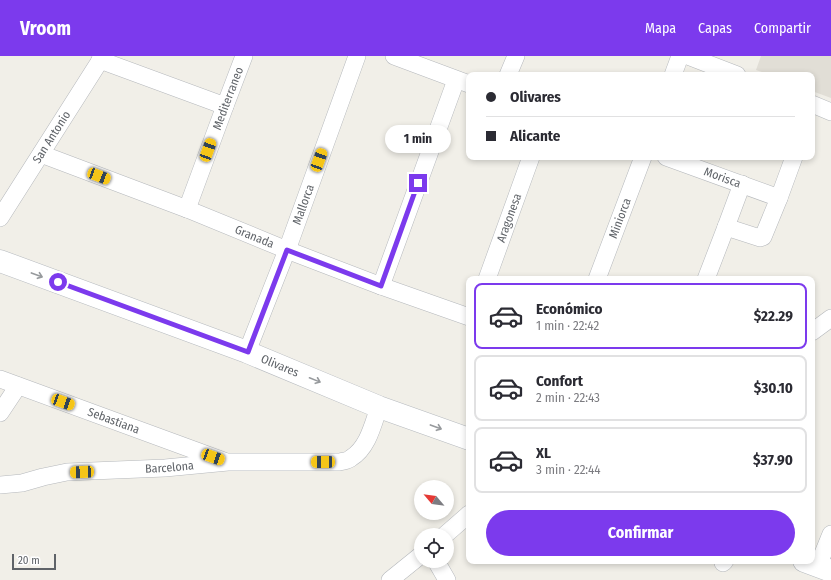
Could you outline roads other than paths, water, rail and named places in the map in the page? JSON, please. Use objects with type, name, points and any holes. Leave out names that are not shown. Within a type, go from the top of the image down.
[{"type":"main road","name":"Olivares","points":[[0,261],[248,352],[379,407],[466,438]]},
{"type":"street","name":"Mediterraneo","points":[[187,209],[244,56]]},
{"type":"street","name":"Mallorca","points":[[248,352],[287,250],[357,56]]},
{"type":"street","points":[[381,286],[462,82],[394,56]]},
{"type":"street","points":[[509,72],[516,56]]},
{"type":"street","points":[[674,72],[680,56]]},
{"type":"street","points":[[688,56],[729,72]]},
{"type":"street","points":[[101,58],[225,106]]},
{"type":"street","name":"San Antonio","points":[[0,218],[101,58]]},
{"type":"street","points":[[815,106],[831,112]]},
{"type":"street","name":"Granada","points":[[40,154],[187,209],[287,250],[381,286],[466,316]]},
{"type":"street","name":"Aragonesa","points":[[488,276],[530,160]]},
{"type":"street","name":"Miniorca","points":[[598,276],[642,160]]},
{"type":"street","name":"Morisca","points":[[674,160],[779,198]]},
{"type":"street","points":[[726,227],[760,238],[763,237],[793,160]]},
{"type":"street","points":[[707,276],[742,184]]},
{"type":"street","points":[[815,330],[831,318]]},
{"type":"street","name":"Sebastiana","points":[[0,379],[228,462]]},
{"type":"street","points":[[0,413],[18,386]]},
{"type":"street","name":"Barcelona","points":[[0,485],[22,483],[68,472],[166,468],[228,462],[339,462],[351,459],[366,442],[379,407]]},
{"type":"street","points":[[453,528],[466,517]]},
{"type":"street","points":[[818,566],[831,534]]},
{"type":"street","points":[[390,580],[414,561]]},
{"type":"street","points":[[440,568],[446,580]]}]
